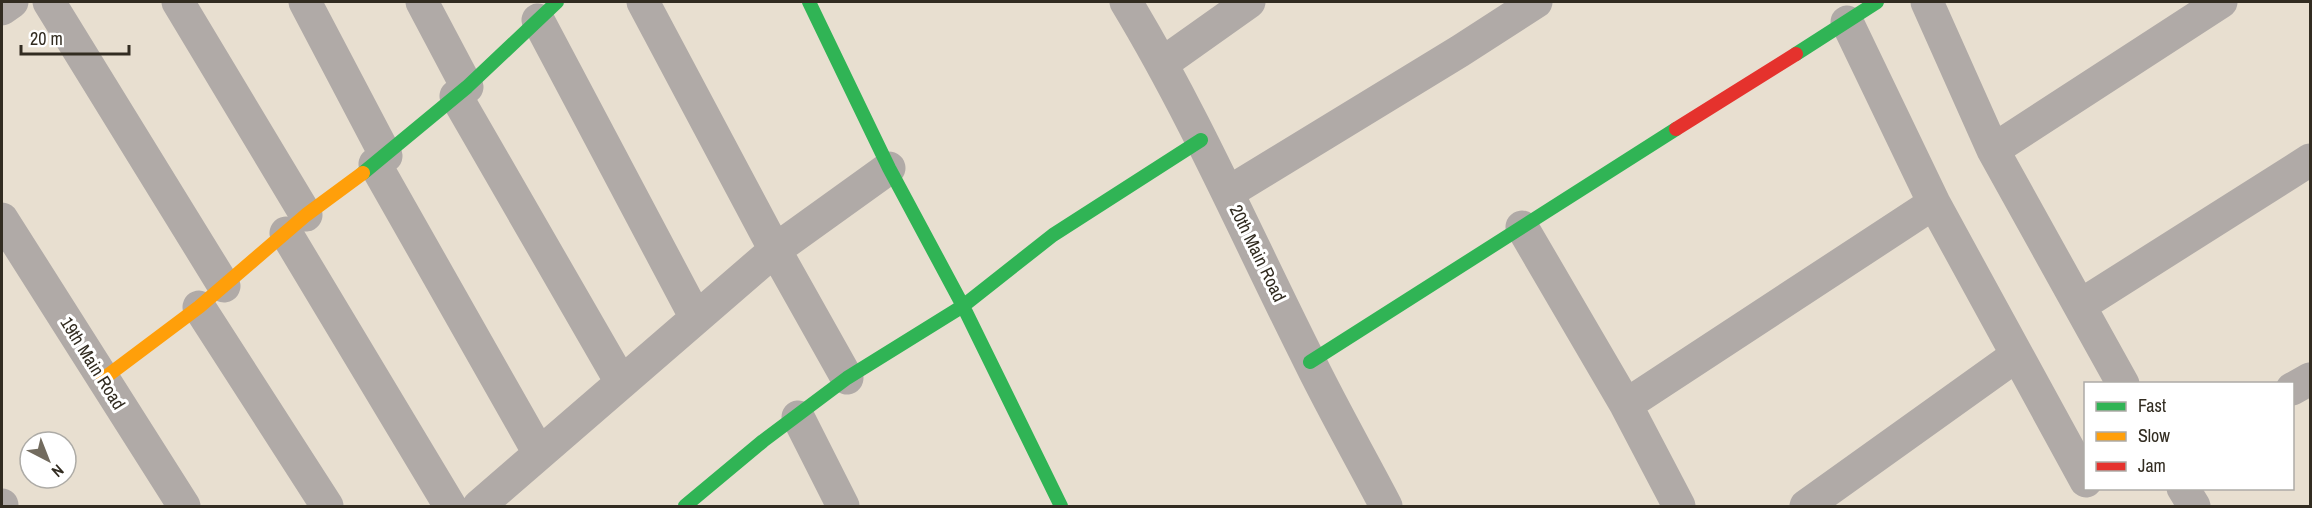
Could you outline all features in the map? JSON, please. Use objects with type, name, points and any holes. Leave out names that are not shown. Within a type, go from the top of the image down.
[{"type":"street","points":[[2,9],[12,2]]},
{"type":"street","points":[[49,2],[224,286]]},
{"type":"street","points":[[178,2],[450,507]]},
{"type":"street","points":[[305,2],[381,160],[539,453]]},
{"type":"street","points":[[422,2],[462,91],[621,382]]},
{"type":"street","points":[[643,2],[775,250],[847,378]]},
{"type":"street","points":[[809,2],[889,168],[963,306],[1061,507]]},
{"type":"street","name":"20th Main Road","points":[[1126,2],[1163,63],[1229,192],[1310,362],[1386,507]]},
{"type":"street","points":[[1163,63],[1249,2]]},
{"type":"street","points":[[1229,192],[1536,2]]},
{"type":"street","points":[[1310,362],[1877,2]]},
{"type":"street","points":[[1927,2],[1993,150],[2122,382]]},
{"type":"street","points":[[1993,150],[2221,2]]},
{"type":"street","points":[[103,379],[199,307],[296,224],[381,160],[462,91],[548,8],[696,318]]},
{"type":"street","points":[[1847,22],[1934,203],[2084,480]]},
{"type":"street","points":[[685,507],[763,441],[798,417],[847,378],[963,306],[1053,235],[1201,140]]},
{"type":"street","points":[[2081,306],[2310,160]]},
{"type":"street","points":[[479,507],[775,250],[889,168]]},
{"type":"street","points":[[1626,405],[1934,203]]},
{"type":"street","name":"19th Main Road","points":[[2,219],[184,507]]},
{"type":"street","points":[[1522,227],[1626,405],[1679,507]]},
{"type":"street","points":[[199,307],[327,507]]},
{"type":"street","points":[[1806,507],[2018,356]]},
{"type":"street","points":[[2294,387],[2310,378]]},
{"type":"street","points":[[798,417],[843,507]]},
{"type":"street","points":[[2090,490],[2099,507]]},
{"type":"street","points":[[2184,490],[2194,507]]},
{"type":"traffic: fast","points":[[363,173],[467,87],[557,2]]},
{"type":"traffic: fast","points":[[809,2],[889,168],[963,306],[1061,506]]},
{"type":"traffic: fast","points":[[1796,54],[1877,2]]},
{"type":"traffic: fast","points":[[1310,362],[1676,129]]},
{"type":"traffic: fast","points":[[685,506],[763,441],[847,378],[963,306],[1053,235],[1201,140]]},
{"type":"traffic: slow","points":[[103,379],[199,307],[306,215],[363,173]]},
{"type":"traffic: jam","points":[[1676,129],[1796,54]]}]
